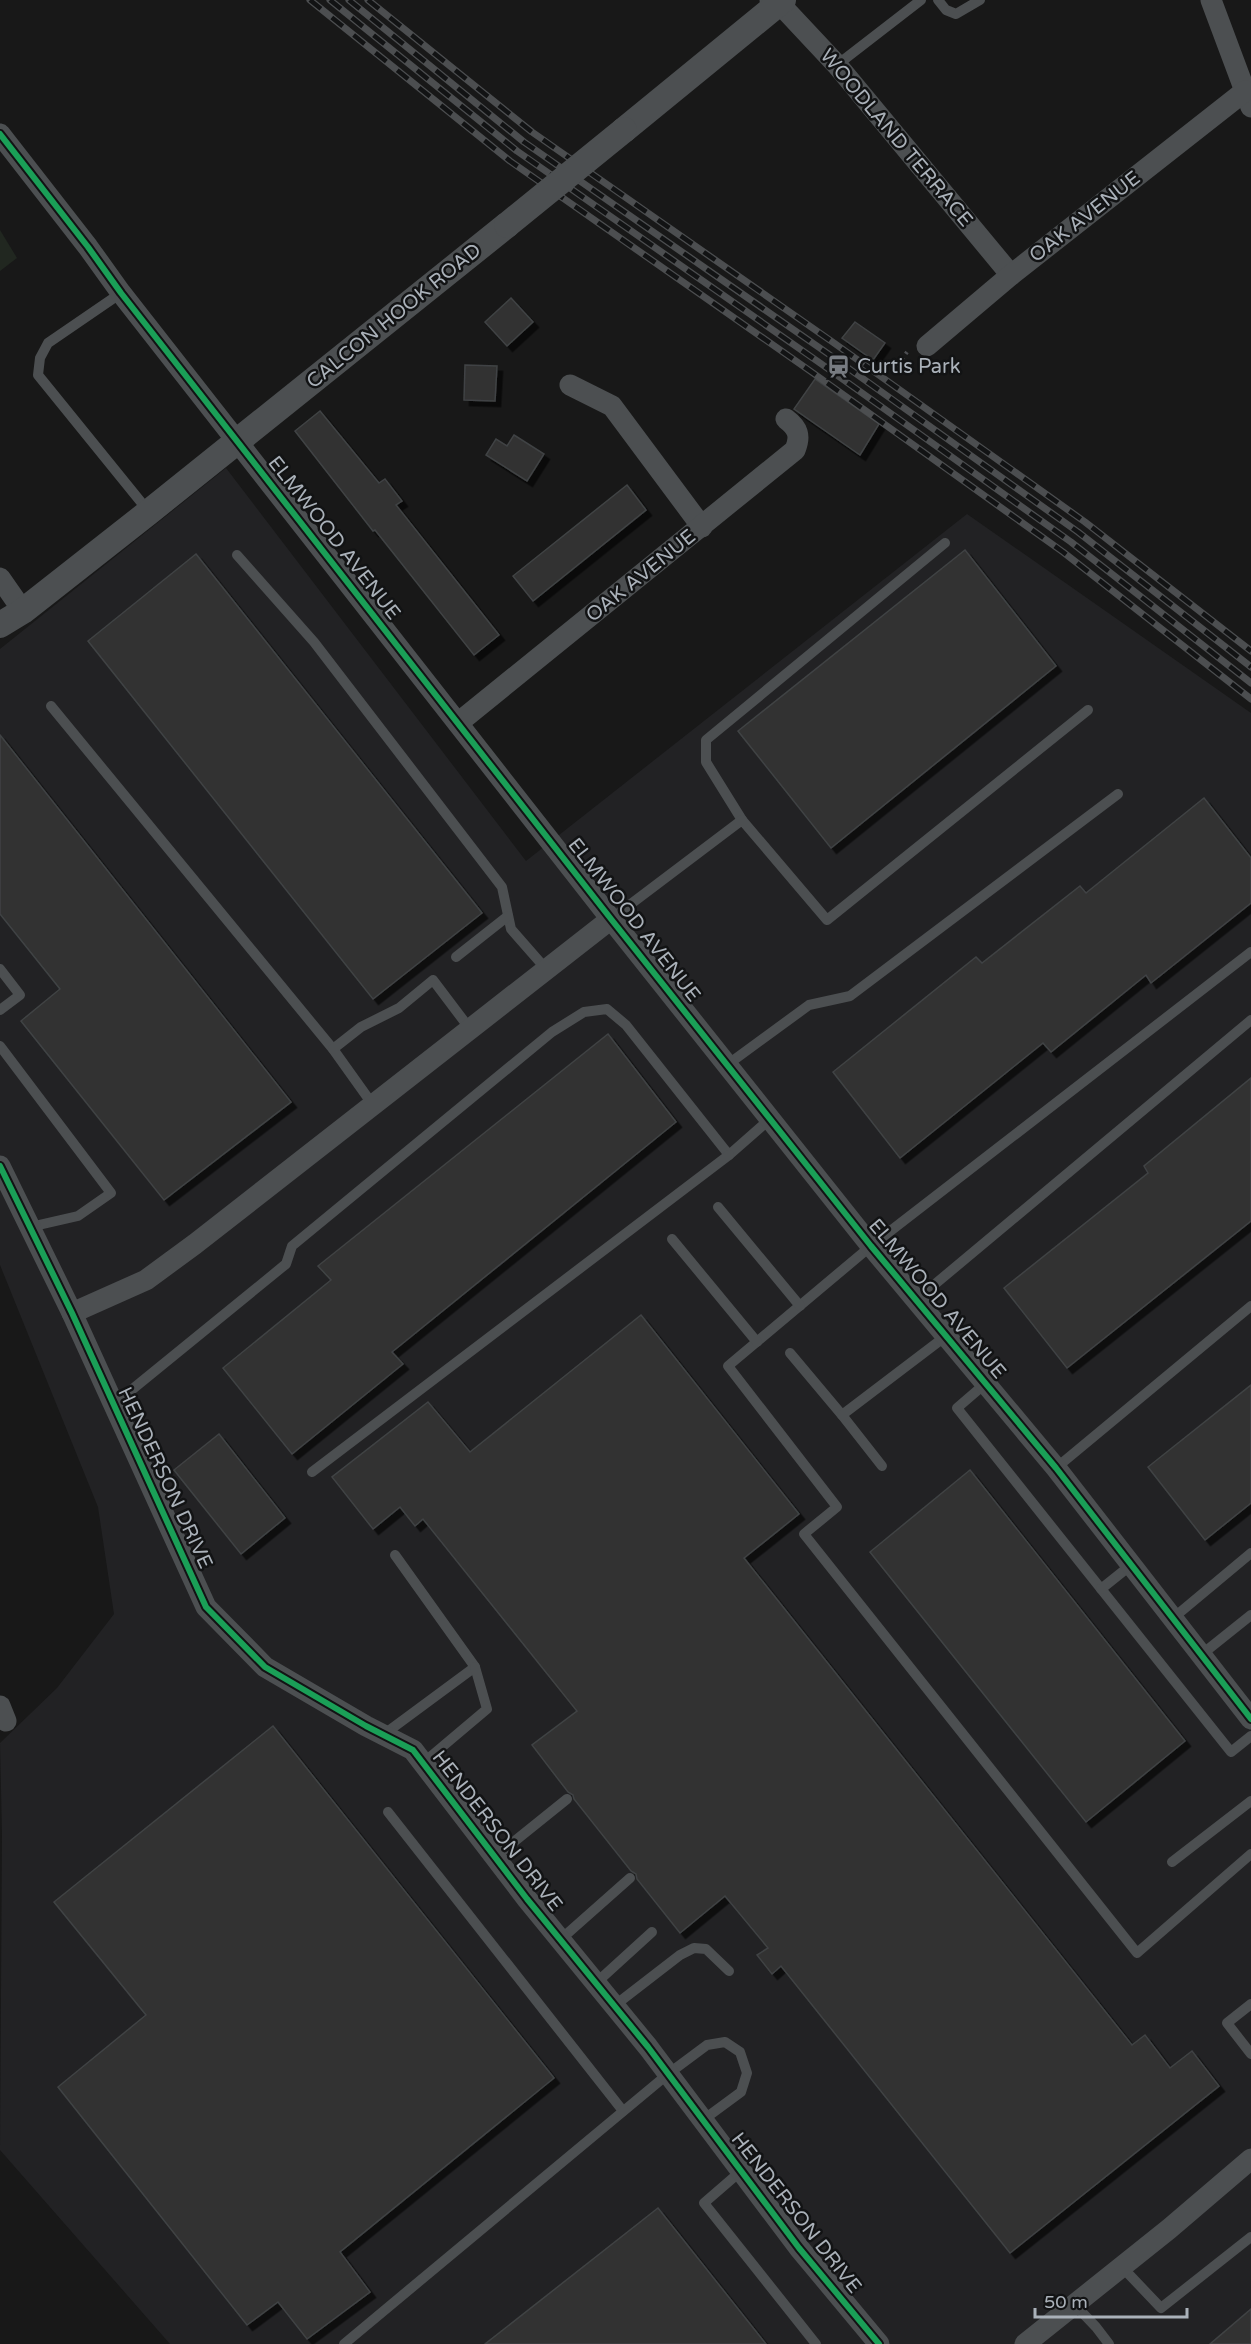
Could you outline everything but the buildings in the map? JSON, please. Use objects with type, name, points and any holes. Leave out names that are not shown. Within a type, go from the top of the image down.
[{"type":"street","points":[[1211,0],[1248,99]]},
{"type":"street","name":"WOODLAND TERRACE","points":[[777,1],[837,65],[1011,275]]},
{"type":"street","name":"CALCON HOOK ROAD","points":[[0,625],[23,610],[149,512],[507,225],[777,1]]},
{"type":"street","name":"OAK AVENUE","points":[[927,346],[1011,275],[1248,99]]},
{"type":"street","name":"ELMWOOD AVENUE","points":[[0,135],[611,919],[871,1246],[1056,1468],[1251,1719]]},
{"type":"street","points":[[570,385],[612,406],[702,527]]},
{"type":"street","name":"OAK AVENUE","points":[[458,723],[795,450],[799,442],[798,433],[795,426],[786,419]]},
{"type":"street","points":[[0,578],[23,610]]},
{"type":"street","points":[[72,1313],[146,1280],[611,919]]},
{"type":"street","name":"HENDERSON DRIVE","points":[[0,1166],[72,1313],[206,1607],[265,1667],[413,1750],[560,1940],[668,2074],[799,2248],[879,2344]]},
{"type":"street","points":[[1025,2344],[1122,2267],[1251,2159]]},
{"type":"lane","points":[[837,65],[921,0]]},
{"type":"lane","points":[[938,0],[946,10],[956,14],[980,0]]},
{"type":"lane","points":[[121,293],[48,343],[40,358],[38,375],[149,512]]},
{"type":"lane","points":[[945,543],[706,740],[706,762],[742,819],[827,920],[1088,710]]},
{"type":"lane","points":[[237,555],[314,642],[502,887],[511,929],[546,969]]},
{"type":"lane","points":[[51,706],[333,1049],[373,1105]]},
{"type":"lane","points":[[727,1065],[808,1005],[850,996],[1118,795]]},
{"type":"lane","points":[[611,919],[742,819]]},
{"type":"lane","points":[[456,957],[508,916]]},
{"type":"lane","points":[[1251,952],[871,1246],[728,1366],[837,1507],[804,1533],[1137,1953],[1251,1854]]},
{"type":"lane","points":[[0,969],[20,995],[0,1010]]},
{"type":"lane","points":[[333,1049],[361,1027],[399,1008],[433,981],[470,1029]]},
{"type":"lane","points":[[113,1405],[286,1264],[292,1246],[552,1032],[584,1012],[607,1009],[626,1025],[729,1155]]},
{"type":"lane","points":[[916,1300],[1251,1020]]},
{"type":"lane","points":[[0,1046],[111,1193],[78,1216],[30,1227]]},
{"type":"lane","points":[[312,1472],[729,1155],[770,1119]]},
{"type":"lane","points":[[717,1207],[800,1306]]},
{"type":"lane","points":[[672,1239],[757,1342]]},
{"type":"lane","points":[[1056,1468],[1251,1306]]},
{"type":"lane","points":[[842,1415],[946,1336]]},
{"type":"lane","points":[[790,1353],[882,1466]]},
{"type":"lane","points":[[986,1383],[957,1408],[1231,1752],[1251,1736]]},
{"type":"lane","points":[[1172,1619],[1251,1552]]},
{"type":"lane","points":[[395,1555],[475,1667],[487,1709],[423,1763]]},
{"type":"lane","points":[[1101,1589],[1131,1565]]},
{"type":"lane","points":[[1201,1655],[1251,1615]]},
{"type":"lane","points":[[383,1735],[475,1667]]},
{"type":"lane","points":[[495,1857],[567,1799]]},
{"type":"lane","points":[[1172,1862],[1251,1801]]},
{"type":"lane","points":[[388,1812],[622,2111]]},
{"type":"lane","points":[[560,1940],[630,1878]]},
{"type":"lane","points":[[596,1983],[652,1932]]},
{"type":"lane","points":[[614,2006],[680,1955],[693,1948],[706,1949],[729,1971]]},
{"type":"lane","points":[[1251,2004],[1227,2023],[1251,2054]]},
{"type":"lane","points":[[344,2344],[668,2074],[707,2044],[725,2042],[740,2052],[747,2073],[741,2092],[703,2120]]},
{"type":"lane","points":[[741,2171],[704,2203],[816,2344]]},
{"type":"lane","points":[[1122,2267],[1161,2308],[1251,2237]]},
{"type":"lane","points":[[1075,2305],[1109,2344]]},
{"type":"shaded area","points":[[0,230],[17,258],[0,271]]},
{"type":"shaded area","points":[[226,468],[526,861],[967,514],[1251,713],[1251,2344],[170,2344],[0,2150],[2,1834],[0,1743],[57,1688],[114,1614],[98,1507],[0,1265],[0,649]]},
{"type":"railway","points":[[310,0],[510,161],[813,373],[1063,552],[1251,699]]},
{"type":"railway","points":[[330,0],[517,151],[1071,542],[1251,683]]},
{"type":"railway","points":[[349,0],[524,142],[827,353],[1078,532],[1251,667]]},
{"type":"railway","points":[[368,0],[532,132],[1085,522],[1251,651]]},
{"type":"cycle path","points":[[0,134],[121,293],[611,919],[871,1246],[1056,1468],[1251,1719]]},
{"type":"cycle path","points":[[0,1166],[72,1313],[206,1607],[265,1667],[366,1726],[413,1750],[527,1899],[648,2047],[799,2248],[879,2344]]},
{"type":"place","name":"Curtis Park","points":[[839,367]]}]
